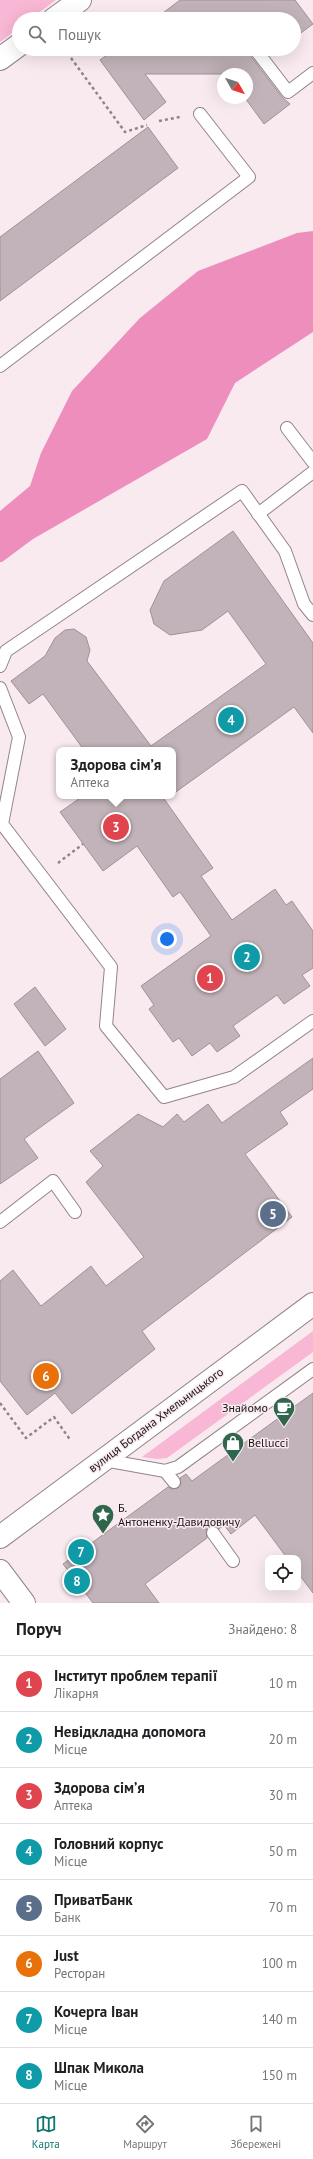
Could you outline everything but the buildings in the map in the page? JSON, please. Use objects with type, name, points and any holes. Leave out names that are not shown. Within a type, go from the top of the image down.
[{"type":"street","points":[[64,12],[80,0]]},
{"type":"street","points":[[0,59],[12,50]]},
{"type":"street","name":"вулиця Богдана Хмельницького","points":[[0,1537],[313,1304]]},
{"type":"street","points":[[0,1571],[24,1603]]},
{"type":"lane","points":[[260,56],[288,92],[313,73]]},
{"type":"lane","points":[[0,366],[249,177],[200,114]]},
{"type":"lane","points":[[287,428],[313,462]]},
{"type":"lane","points":[[258,514],[313,472]]},
{"type":"lane","points":[[0,666],[6,651],[242,491],[285,551],[304,604],[313,615]]},
{"type":"lane","points":[[0,688],[19,737],[1,825],[111,967],[106,1026],[164,1097],[234,1077],[313,1021]]},
{"type":"lane","points":[[0,1222],[53,1181],[75,1212]]},
{"type":"lane","points":[[102,1460],[165,1471],[178,1467],[313,1369]]},
{"type":"lane","points":[[165,1471],[174,1482]]},
{"type":"lane","points":[[212,1534],[233,1561]]},
{"type":"path","points":[[71,58],[125,132],[147,125]]},
{"type":"path","points":[[41,876],[84,844]]},
{"type":"path","points":[[0,1403],[26,1438],[54,1417],[71,1441]]},
{"type":"shaded area","points":[[0,0],[56,0],[40,12],[12,12],[12,33],[0,42]]},
{"type":"shaded area","points":[[313,231],[313,332],[235,383],[207,439],[33,539],[0,562],[0,511],[30,486],[41,453],[72,391],[140,318],[198,271],[297,233]]},
{"type":"shaded area","points":[[313,1331],[313,1352],[167,1458],[157,1459],[142,1457]]},
{"type":"place","name":"Головний корпус","points":[[231,720]]},
{"type":"place","name":"Здорова сімʼя","points":[[116,827]]},
{"type":"place","name":"Невідкладна допомога","points":[[247,957]]},
{"type":"place","name":"Інститут проблем терапії","points":[[210,978]]},
{"type":"place","name":"ПриватБанк","points":[[273,1214]]},
{"type":"place","name":"Just","points":[[46,1376]]},
{"type":"place","name":"Знайомо","points":[[284,1428]]},
{"type":"place","name":"Bellucci","points":[[233,1462]]},
{"type":"place","name":"Б. Антоненку-Давидовичу","points":[[103,1534]]},
{"type":"place","name":"Кочерга Іван","points":[[81,1552]]},
{"type":"place","name":"Шпак Микола","points":[[77,1581]]}]
